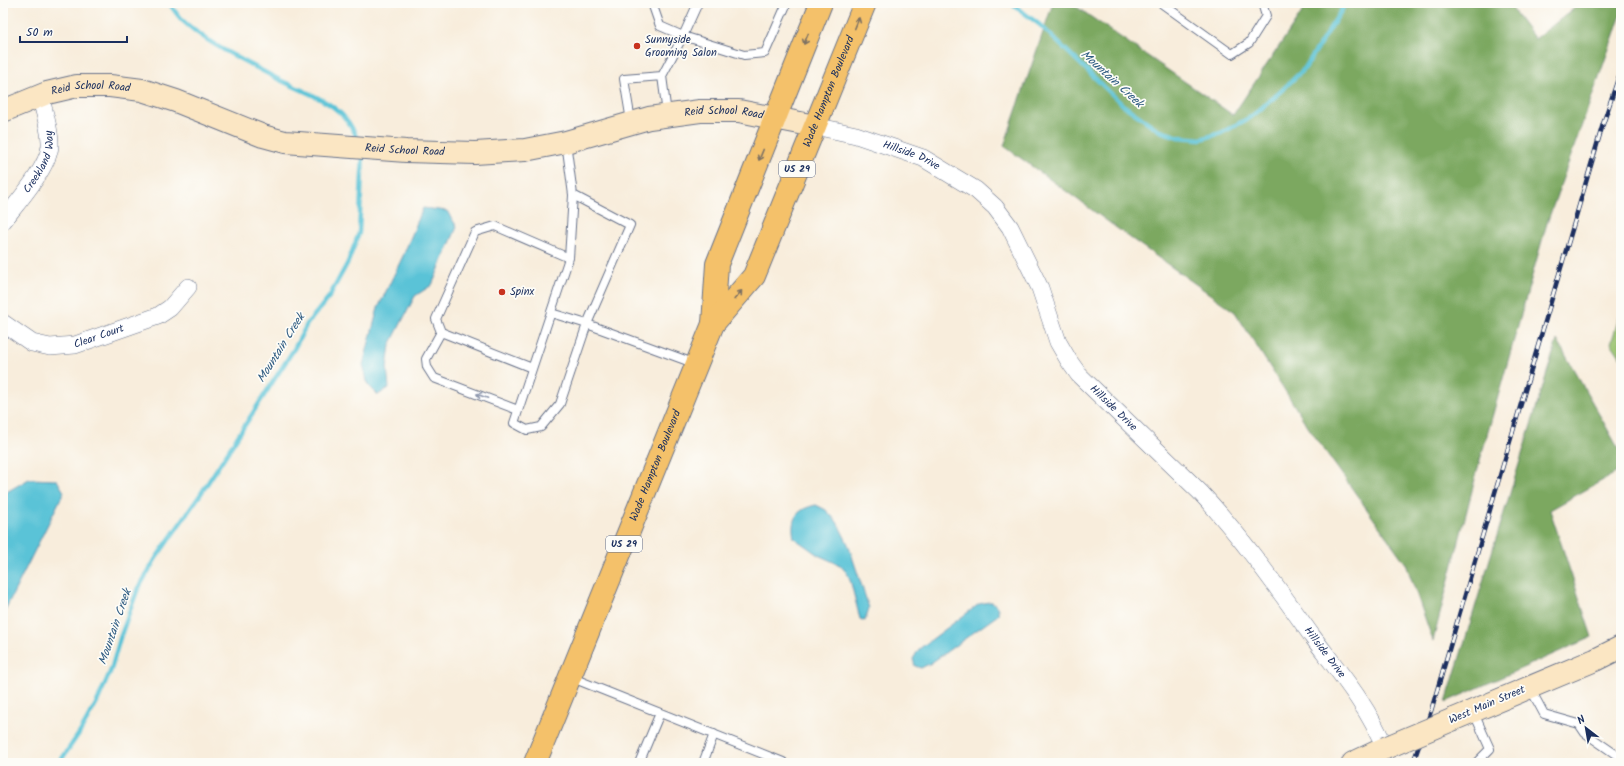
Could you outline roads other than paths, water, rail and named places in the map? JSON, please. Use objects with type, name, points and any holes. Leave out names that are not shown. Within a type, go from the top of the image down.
[{"type":"main road","name":"Wade Hampton Boulevard","points":[[535,763],[713,324],[717,264],[821,3]]},
{"type":"main road","name":"Wade Hampton Boulevard","points":[[713,324],[754,276],[865,3]]},
{"type":"street","name":"Reid School Road","points":[[3,110],[40,95],[77,86],[110,86],[142,90],[176,101],[263,136],[285,142],[313,145],[475,153],[500,153],[525,150],[566,142],[632,123],[667,115],[700,111],[730,110],[814,126]]},
{"type":"street","name":"Creekland Way","points":[[3,221],[38,175],[45,162],[50,146],[40,95]]},
{"type":"street","name":"Hillside Drive","points":[[814,126],[856,135],[923,158],[976,190],[995,207],[1010,227],[1026,258],[1040,288],[1058,342],[1069,361],[1089,386],[1217,510],[1274,583],[1362,704],[1377,728],[1385,748]]},
{"type":"street","name":"Clear Court","points":[[3,323],[32,343],[50,347],[75,345],[158,316],[170,308],[188,288]]},
{"type":"street","name":"West Main Street","points":[[1353,763],[1385,748],[1595,660],[1621,647]]},
{"type":"lane","points":[[652,3],[660,26],[683,36],[744,55],[765,52],[787,3]]},
{"type":"lane","points":[[667,115],[662,76],[698,3]]},
{"type":"lane","points":[[1161,3],[1232,54],[1249,43],[1266,16],[1263,3]]},
{"type":"lane","points":[[632,123],[624,79],[662,76]]},
{"type":"lane","points":[[566,142],[573,195],[569,258],[514,422],[527,430],[541,427],[560,404],[587,324],[630,225],[573,195]]},
{"type":"lane","points":[[532,368],[441,332],[436,319],[475,232],[495,226],[569,258]]},
{"type":"lane","points":[[551,313],[587,324],[697,365]]},
{"type":"lane","points":[[441,332],[426,359],[427,367],[434,378],[518,410]]},
{"type":"lane","points":[[569,677],[783,762]]},
{"type":"lane","points":[[1530,688],[1544,714],[1579,724],[1585,733],[1621,758]]},
{"type":"lane","points":[[639,763],[660,713]]},
{"type":"lane","points":[[1464,715],[1490,749],[1476,763]]},
{"type":"lane","points":[[703,763],[714,734]]},
{"type":"water","points":[[423,208],[447,211],[457,227],[432,285],[415,296],[390,345],[387,367],[389,388],[378,395],[368,385],[363,365],[378,308],[403,256]]},
{"type":"water","points":[[29,479],[57,480],[64,492],[3,614],[3,494]]},
{"type":"water","points":[[816,505],[826,510],[837,522],[848,544],[869,608],[865,621],[860,619],[847,573],[840,565],[818,555],[794,538],[793,525],[796,516],[804,509]]},
{"type":"water","points":[[992,602],[996,606],[998,609],[998,615],[931,663],[921,668],[915,666],[913,659],[919,649],[979,604]]},
{"type":"waterway","name":"Mountain Creek","points":[[169,3],[182,20],[215,45],[276,78],[313,95],[335,108],[352,128],[358,141]]},
{"type":"waterway","name":"Mountain Creek","points":[[1011,3],[1040,25],[1123,105],[1160,131],[1179,137],[1201,139],[1221,133],[1251,117],[1278,94],[1305,68],[1346,3]]},
{"type":"waterway","name":"Mountain Creek","points":[[59,763],[80,732],[97,702],[111,670],[120,638],[137,591],[156,558],[200,495],[294,349],[307,324],[329,297],[348,262],[359,233],[363,154]]},
{"type":"railway","points":[[1413,763],[1431,711],[1603,124],[1621,70]]},
{"type":"place","name":"Sunnyside Grooming Salon","points":[[637,46]]},
{"type":"place","name":"Spinx","points":[[502,292]]}]
